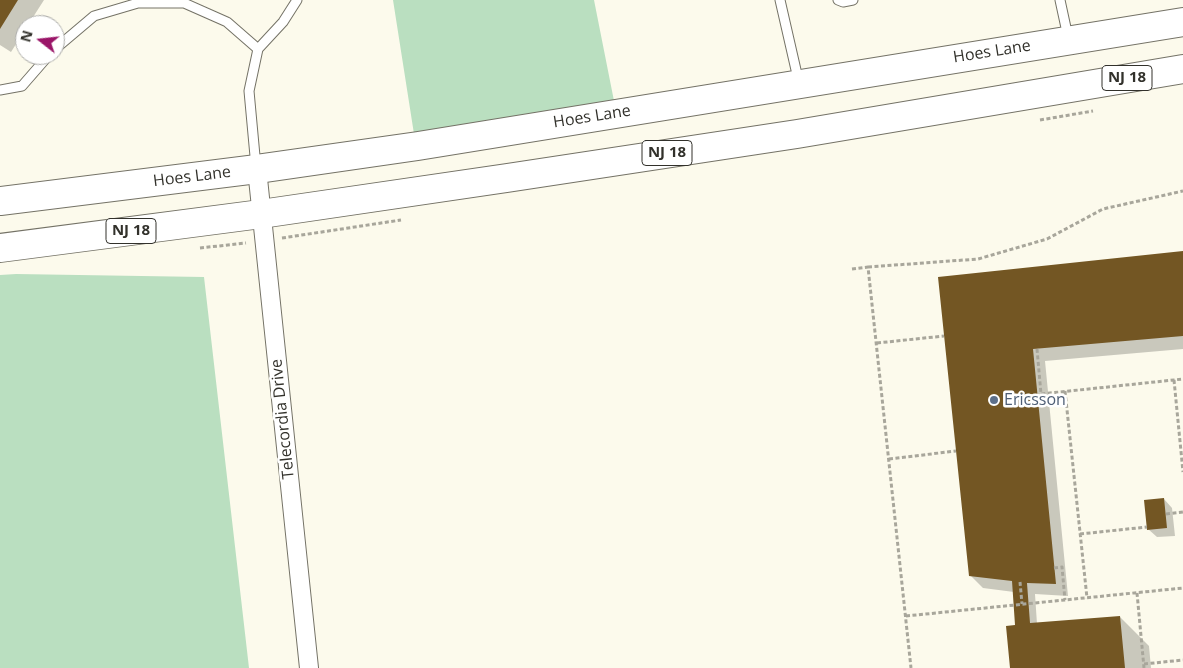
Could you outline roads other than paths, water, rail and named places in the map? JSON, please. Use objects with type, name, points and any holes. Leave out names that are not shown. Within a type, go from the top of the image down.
[{"type":"highway","name":"Hoes Lane","points":[[0,201],[257,169],[418,146],[1183,22]]},
{"type":"highway","name":"NJ 18","points":[[0,248],[262,214],[797,134],[1183,69]]},
{"type":"street","name":"Telecordia Drive","points":[[257,169],[309,668]]},
{"type":"lane","points":[[257,169],[250,91],[258,48],[283,22],[297,0]]},
{"type":"lane","points":[[780,0],[799,83]]},
{"type":"lane","points":[[838,0],[843,2],[853,0]]},
{"type":"lane","points":[[1060,0],[1069,40]]},
{"type":"lane","points":[[65,40],[94,16],[138,3],[184,3],[227,22],[258,48]]},
{"type":"lane","points":[[0,90],[22,86],[40,65]]},
{"type":"place","name":"Ericsson","points":[[994,400]]}]
